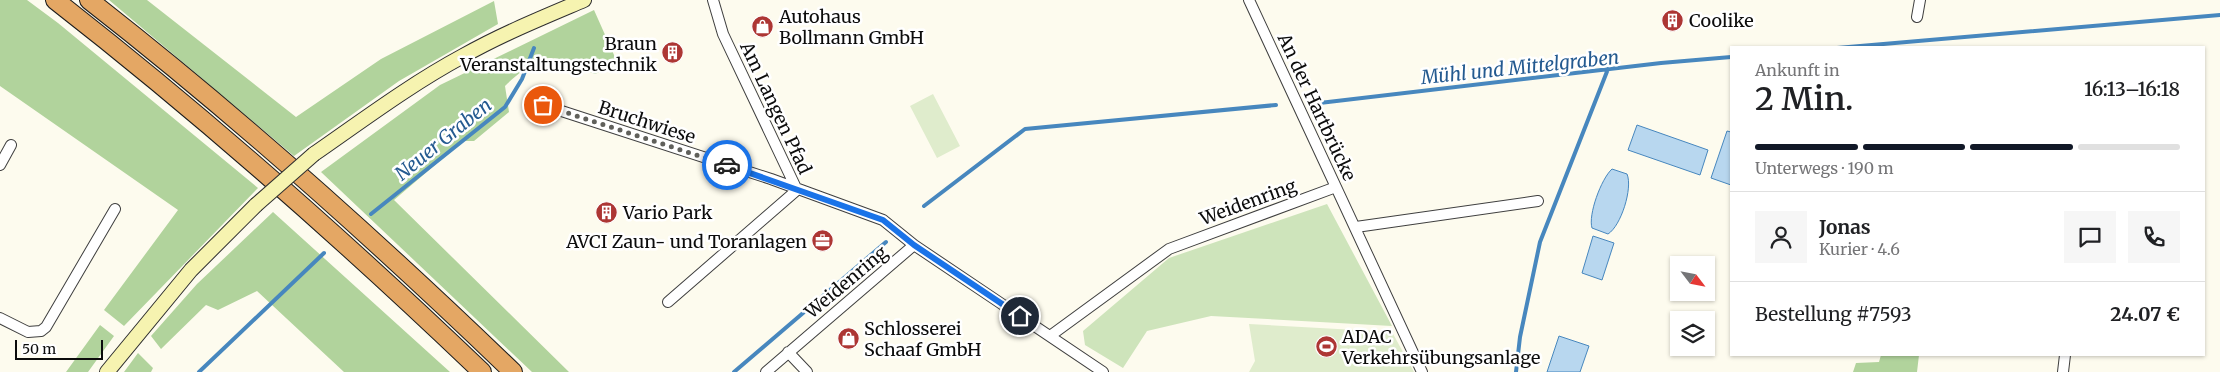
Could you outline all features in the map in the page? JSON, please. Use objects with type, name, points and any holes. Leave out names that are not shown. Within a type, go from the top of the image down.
[{"type":"highway","points":[[55,0],[130,59],[313,216],[482,372]]},
{"type":"highway","points":[[89,0],[244,125],[427,289],[513,372]]},
{"type":"main road","points":[[107,372],[191,270],[256,204],[314,154],[393,98],[463,56],[527,24],[584,0]]},
{"type":"street","name":"Am Langen Pfad","points":[[713,0],[723,34],[797,190],[883,220],[914,245]]},
{"type":"street","name":"An der Hartbrücke","points":[[1249,0],[1422,372]]},
{"type":"street","points":[[1917,17],[1920,0]]},
{"type":"street","name":"Bruchwiese","points":[[543,105],[771,179],[797,190]]},
{"type":"street","points":[[0,165],[11,145]]},
{"type":"street","name":"Weidenring","points":[[1050,336],[1169,249],[1336,187]]},
{"type":"street","points":[[668,302],[797,190]]},
{"type":"street","points":[[1356,227],[1538,201]]},
{"type":"street","points":[[0,318],[30,332],[41,331],[46,327],[115,209]]},
{"type":"street","name":"Weidenring","points":[[766,372],[914,245],[1103,372]]},
{"type":"street","points":[[788,352],[807,372]]},
{"type":"street","points":[[2063,372],[2065,356]]},
{"type":"green space","points":[[0,0],[27,0],[58,23],[258,188],[124,326],[104,310],[178,210],[0,86]]},
{"type":"green space","points":[[109,0],[147,0],[296,117],[381,59],[494,1],[498,24],[399,81],[294,156]]},
{"type":"green space","points":[[594,10],[618,64],[595,74],[567,62],[551,58],[533,64],[505,86],[509,112],[474,141],[463,141],[394,200],[569,372],[532,372],[321,172],[440,85]]},
{"type":"green space","points":[[933,94],[960,146],[937,158],[910,106]]},
{"type":"green space","points":[[1327,204],[1392,326],[1211,316],[1147,331],[1123,368],[1085,345],[1083,331],[1169,258]]},
{"type":"green space","points":[[273,212],[450,372],[344,372],[257,291],[218,310],[206,305],[161,349],[151,336],[197,284]]},
{"type":"green space","name":"ADAC Verkehrsübungsanlage","points":[[1249,324],[1392,332],[1414,372],[1249,372],[1255,361]]},
{"type":"green space","points":[[100,325],[114,336],[88,372],[66,372]]},
{"type":"green space","points":[[138,353],[153,368],[151,372],[124,372]]},
{"type":"green space","points":[[1881,356],[1919,356],[1917,372],[1853,372],[1856,363],[1879,362]]},
{"type":"water","points":[[1637,125],[1708,150],[1700,175],[1628,150]]},
{"type":"water","points":[[1727,131],[1730,132],[1730,185],[1711,178]]},
{"type":"water","points":[[1612,169],[1627,174],[1628,188],[1625,206],[1613,230],[1608,234],[1592,228],[1591,222],[1600,189]]},
{"type":"water","points":[[1593,236],[1614,243],[1602,280],[1582,273]]},
{"type":"water","points":[[1559,336],[1589,346],[1580,372],[1547,372]]},
{"type":"waterway","name":"Mühl und Mittelgraben","points":[[1860,46],[2220,15]]},
{"type":"waterway","name":"Neuer Graben","points":[[371,214],[505,107],[522,79],[534,48]]},
{"type":"waterway","name":"Mühl und Mittelgraben","points":[[1311,104],[1661,63],[1730,57]]},
{"type":"waterway","points":[[1516,372],[1520,337],[1540,242],[1608,69]]},
{"type":"waterway","name":"Mühl und Mittelgraben","points":[[924,206],[1025,129],[1276,105]]},
{"type":"waterway","name":"Mühl und Mittelgraben","points":[[734,372],[886,242]]},
{"type":"waterway","name":"Neuer Graben","points":[[199,372],[324,253]]},
{"type":"way so far","points":[[543,105],[727,165]]},
{"type":"place","name":"Coolike","points":[[1673,20]]},
{"type":"place","name":"Autohaus Bollmann GmbH","points":[[763,26]]},
{"type":"place","name":"Braun Veranstaltungstechnik","points":[[673,53]]},
{"type":"place","name":"Vario Park","points":[[607,212]]},
{"type":"place","name":"AVCI Zaun- und Toranlagen","points":[[823,241]]},
{"type":"place","name":"Schlosserei Schaaf GmbH","points":[[848,338]]},
{"type":"place","name":"ADAC Verkehrsübungsanlage","points":[[1326,346]]},
{"type":"route","points":[[727,165],[883,220],[914,245],[1020,316]]}]
